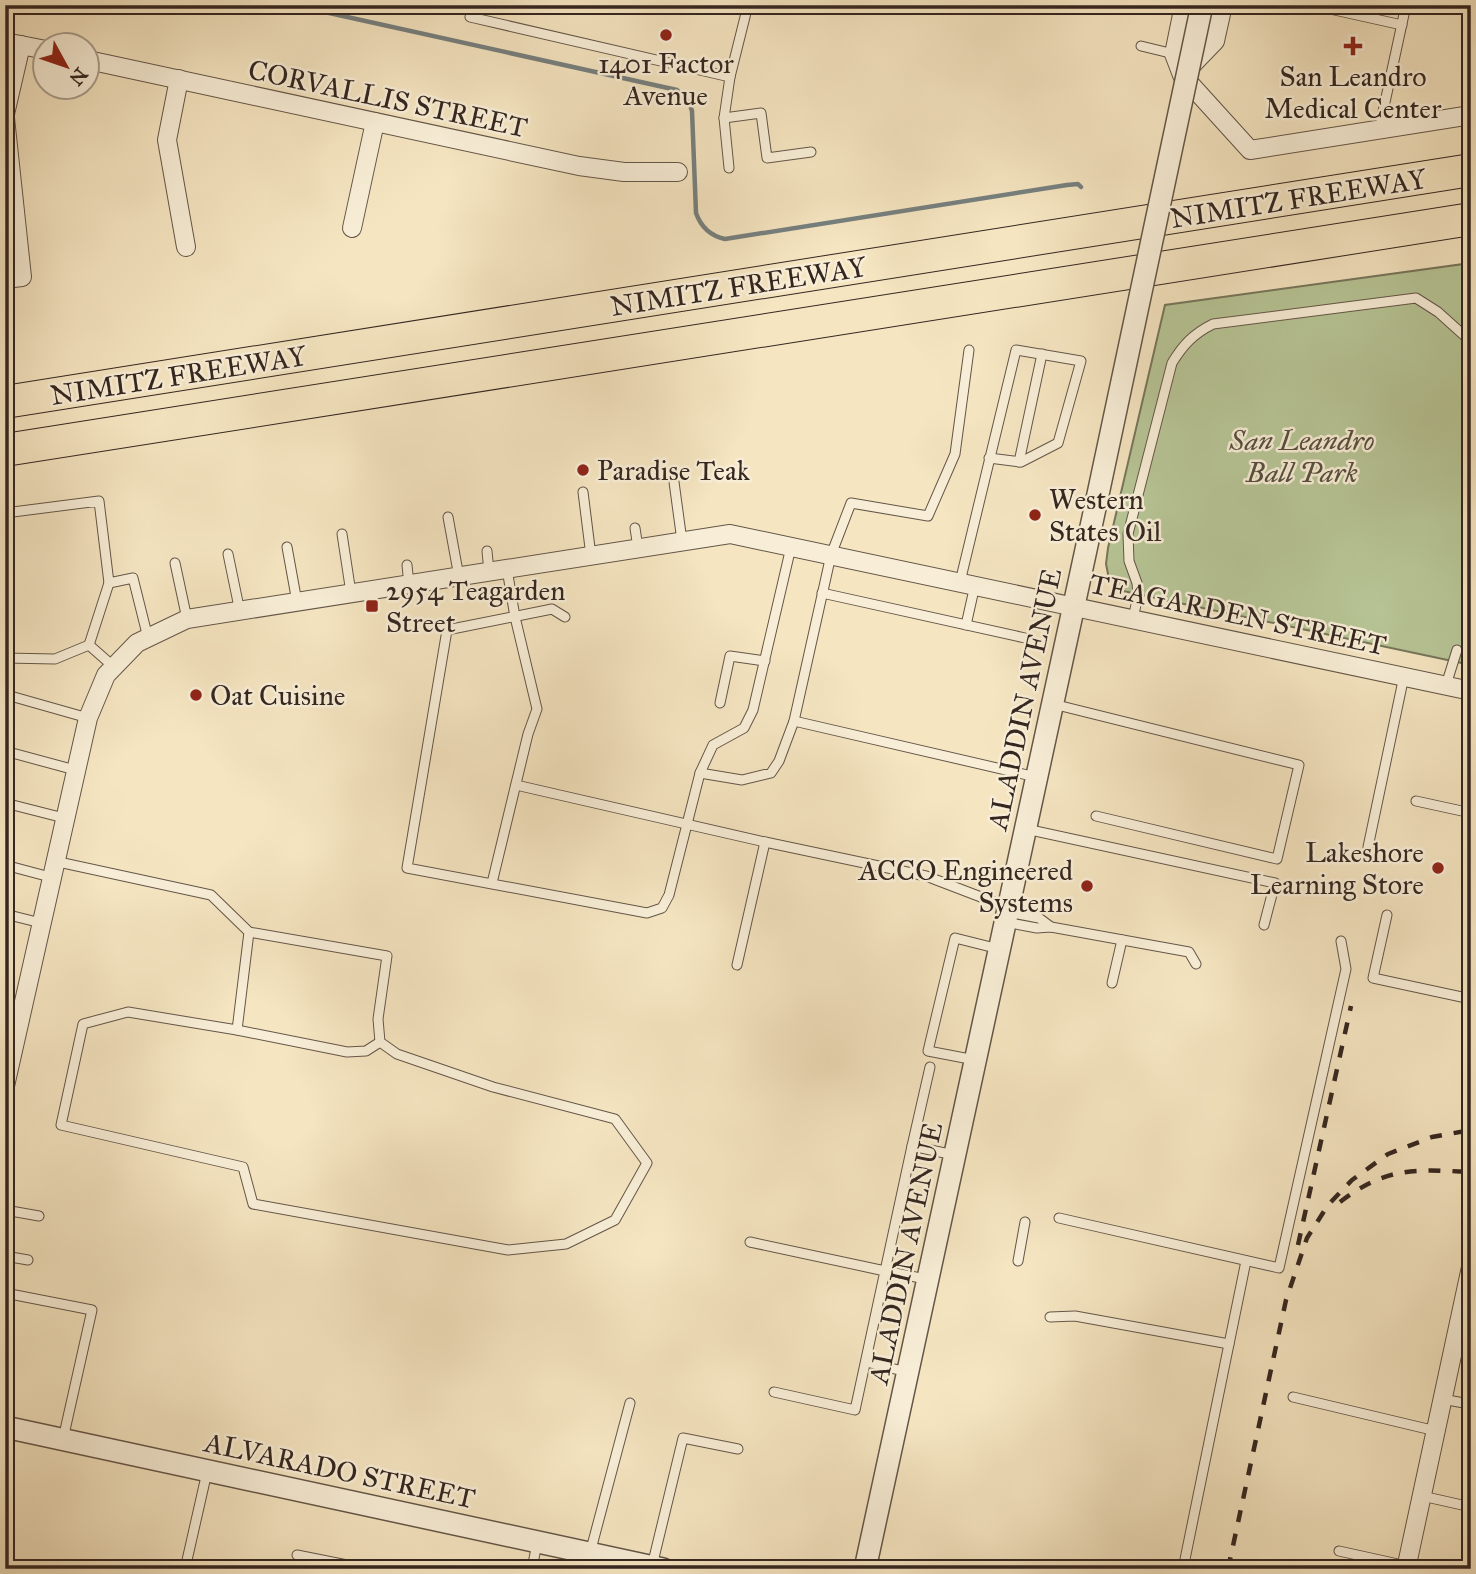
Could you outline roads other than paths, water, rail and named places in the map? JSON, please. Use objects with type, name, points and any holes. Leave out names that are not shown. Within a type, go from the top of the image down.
[{"type":"highway","name":"NIMITZ FREEWAY","points":[[5,402],[1471,170]]},
{"type":"highway","name":"NIMITZ FREEWAY","points":[[5,450],[1471,219]]},
{"type":"street","points":[[1184,5],[1174,54],[1182,75],[1250,150],[1471,115]]},
{"type":"street","name":"ALADDIN AVENUE","points":[[865,1569],[1202,5]]},
{"type":"street","points":[[1182,75],[1215,41],[1223,5]]},
{"type":"street","points":[[13,278],[5,116],[13,43],[32,47]]},
{"type":"street","name":"CORVALLIS STREET","points":[[102,63],[591,168],[644,173],[678,172]]},
{"type":"street","points":[[178,79],[167,139],[186,247]]},
{"type":"street","points":[[352,228],[375,122]]},
{"type":"street","name":"TEAGARDEN STREET","points":[[5,1086],[88,718],[106,675],[137,643],[187,619],[730,534],[1471,691]]},
{"type":"street","points":[[1406,1567],[1471,1267]]},
{"type":"street","name":"ALVARADO STREET","points":[[5,1427],[538,1542],[594,1559],[658,1568]]},
{"type":"lane","points":[[473,5],[471,17],[730,77]]},
{"type":"lane","points":[[729,168],[724,118],[730,77],[748,5]]},
{"type":"lane","points":[[1312,5],[1402,25]]},
{"type":"lane","points":[[1379,131],[1406,5]]},
{"type":"lane","points":[[1141,46],[1174,54]]},
{"type":"lane","points":[[724,118],[761,113],[767,158],[811,152]]},
{"type":"lane","points":[[1133,619],[1138,595],[1137,583],[1129,561],[1128,534],[1172,363],[1182,346],[1197,332],[1213,324],[1416,298],[1438,312],[1468,339]]},
{"type":"lane","points":[[700,773],[742,780],[771,773],[779,761],[793,721],[831,555],[851,503],[928,516],[955,454],[969,350]]},
{"type":"lane","points":[[966,625],[967,583],[989,458],[1016,350],[1081,361],[1058,443],[1019,462],[989,458]]},
{"type":"lane","points":[[1019,462],[1042,355]]},
{"type":"lane","points":[[674,482],[682,541]]},
{"type":"lane","points":[[583,492],[591,556]]},
{"type":"lane","points":[[5,513],[99,500],[109,583],[89,645],[55,659],[5,659]]},
{"type":"lane","points":[[448,517],[459,577]]},
{"type":"lane","points":[[635,528],[638,548]]},
{"type":"lane","points":[[342,534],[351,593]]},
{"type":"lane","points":[[287,547],[297,603]]},
{"type":"lane","points":[[565,617],[552,610],[447,630],[407,868],[648,913],[662,908],[669,895],[700,773],[713,746],[744,728],[753,710],[791,547]]},
{"type":"lane","points":[[487,551],[498,570],[515,617],[537,709],[492,883]]},
{"type":"lane","points":[[228,554],[240,612]]},
{"type":"lane","points":[[174,563],[187,619]]},
{"type":"lane","points":[[407,565],[409,585]]},
{"type":"lane","points":[[109,583],[133,578],[148,638]]},
{"type":"lane","points":[[822,593],[1026,638]]},
{"type":"lane","points":[[89,645],[114,667]]},
{"type":"lane","points":[[1446,685],[1457,650]]},
{"type":"lane","points":[[720,704],[730,656],[765,661]]},
{"type":"lane","points":[[1368,847],[1404,676]]},
{"type":"lane","points":[[14,697],[88,718]]},
{"type":"lane","points":[[1051,704],[1299,765],[1277,859],[1096,816]]},
{"type":"lane","points":[[793,721],[1036,776]]},
{"type":"lane","points":[[5,751],[75,770]]},
{"type":"lane","points":[[516,785],[687,826],[926,876],[1037,928],[1051,927],[1189,952],[1196,964]]},
{"type":"lane","points":[[1416,801],[1471,813]]},
{"type":"lane","points":[[5,803],[64,818]]},
{"type":"lane","points":[[1024,828],[1275,883],[1264,925]]},
{"type":"lane","points":[[737,965],[765,842]]},
{"type":"lane","points":[[5,865],[52,869],[211,895],[249,932],[387,956],[378,1019],[380,1041],[397,1054],[493,1087],[615,1119],[647,1163],[615,1220],[566,1244],[509,1250],[253,1204],[243,1167],[61,1125],[83,1024],[128,1012],[347,1052],[366,1051],[380,1041]]},
{"type":"lane","points":[[5,914],[41,923]]},
{"type":"lane","points":[[1387,915],[1373,978],[1471,999]]},
{"type":"lane","points":[[237,1030],[249,932]]},
{"type":"lane","points":[[975,1060],[928,1051],[954,937],[999,948]]},
{"type":"lane","points":[[1112,983],[1122,940]]},
{"type":"lane","points":[[1059,1218],[1279,1268],[1346,969],[1341,941]]},
{"type":"lane","points":[[774,1392],[856,1410],[930,1066]]},
{"type":"lane","points":[[912,1146],[954,1155]]},
{"type":"lane","points":[[5,1210],[39,1216]]},
{"type":"lane","points":[[1018,1261],[1025,1222]]},
{"type":"lane","points":[[750,1242],[928,1279]]},
{"type":"lane","points":[[5,1256],[28,1261]]},
{"type":"lane","points":[[1183,1569],[1246,1261]]},
{"type":"lane","points":[[5,1293],[92,1310],[63,1439]]},
{"type":"lane","points":[[1050,1317],[1075,1316],[1229,1344]]},
{"type":"lane","points":[[866,1362],[908,1372]]},
{"type":"lane","points":[[1293,1397],[1436,1431]]},
{"type":"lane","points":[[1443,1399],[1464,1403]]},
{"type":"lane","points":[[594,1559],[630,1403]]},
{"type":"lane","points":[[658,1568],[683,1438],[738,1448]]},
{"type":"lane","points":[[185,1569],[208,1471]]},
{"type":"lane","points":[[1422,1496],[1471,1507]]},
{"type":"lane","points":[[532,1569],[538,1542]]},
{"type":"lane","points":[[1339,1551],[1406,1567]]},
{"type":"lane","points":[[297,1555],[367,1569]]},
{"type":"waterway","points":[[293,5],[677,90],[689,102],[692,111],[696,213],[707,230],[725,239],[1067,185],[1078,184],[1081,187]]},
{"type":"railway","points":[[1298,1245],[1351,1006]]},
{"type":"railway","points":[[1228,1569],[1286,1300],[1307,1238],[1328,1205],[1352,1180],[1388,1154],[1432,1137],[1471,1130]]},
{"type":"railway","points":[[1340,1202],[1387,1176],[1432,1170],[1469,1172]]},
{"type":"place","name":"1401 Factor Avenue","points":[[666,35]]},
{"type":"place","name":"San Leandro Medical Center","points":[[1353,46]]},
{"type":"place","name":"Paradise Teak","points":[[583,470]]},
{"type":"place","name":"Western States Oil","points":[[1035,515]]},
{"type":"place","name":"2954 Teagarden Street","points":[[372,606]]},
{"type":"place","name":"Oat Cuisine","points":[[196,695]]},
{"type":"place","name":"Lakeshore Learning Store","points":[[1438,868]]},
{"type":"place","name":"ACCO Engineered Systems","points":[[1087,886]]},
{"type":"park label","name":"San Leandro Ball Park","points":[[1302,456]]}]
